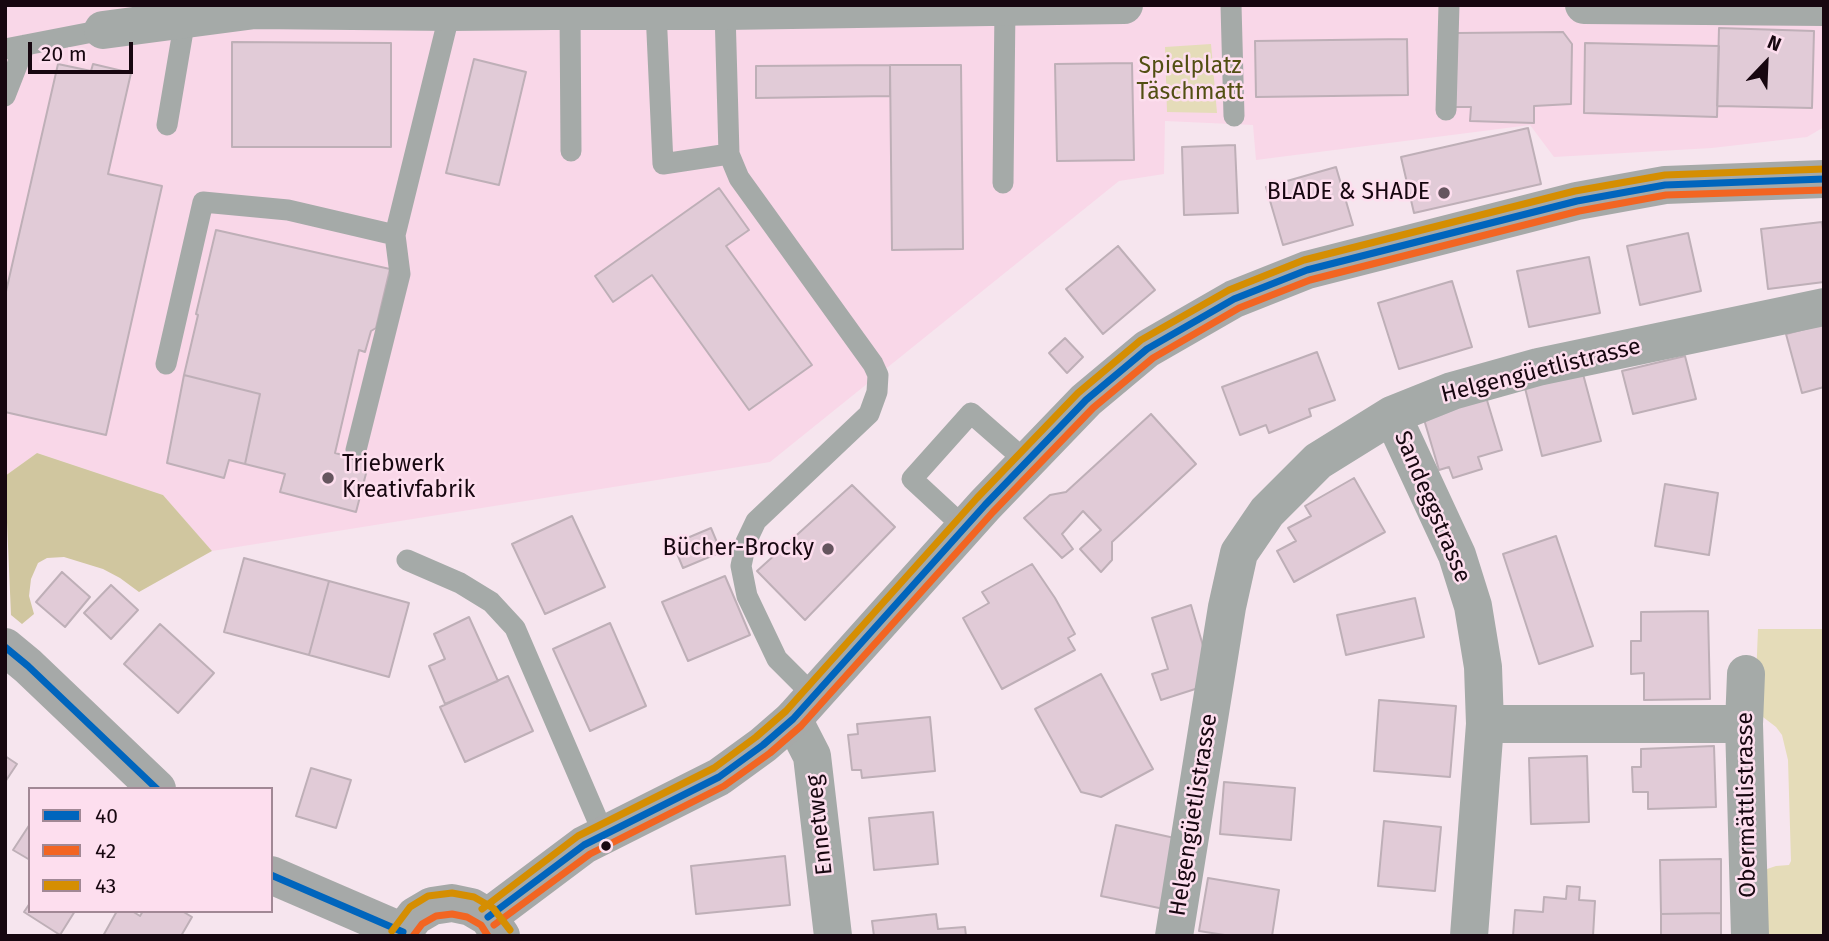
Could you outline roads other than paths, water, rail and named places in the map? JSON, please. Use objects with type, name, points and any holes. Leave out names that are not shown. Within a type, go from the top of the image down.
[{"type":"street","points":[[103,30],[141,15],[184,19],[255,7],[450,12],[494,8],[725,11],[1124,5]]},
{"type":"street","points":[[1584,5],[1824,7]]},
{"type":"street","points":[[273,876],[402,934],[415,916],[432,906],[452,903],[471,907],[495,927],[584,845],[719,777],[763,745],[804,708],[965,528],[1086,400],[1147,349],[1234,299],[1307,270],[1577,201],[1665,185],[1824,179]]},
{"type":"street","name":"Helgengüetlistrasse","points":[[1174,936],[1227,607],[1239,553],[1267,512],[1318,461],[1392,415],[1452,391],[1538,367],[1824,307]]},
{"type":"street","name":"Sandeggstrasse","points":[[1392,415],[1457,555],[1473,606],[1483,667],[1485,724],[1469,936]]},
{"type":"street","points":[[5,647],[155,787]]},
{"type":"street","name":"Obermättlistrasse","points":[[1746,674],[1744,724],[1750,936]]},
{"type":"street","name":"Ennetweg","points":[[804,708],[833,936]]},
{"type":"street","points":[[1485,724],[1744,724]]},
{"type":"lane","points":[[1231,5],[1234,116]]},
{"type":"lane","points":[[1446,110],[1450,5]]},
{"type":"lane","points":[[1003,183],[1005,7]]},
{"type":"lane","points":[[559,9],[571,151]]},
{"type":"lane","points":[[656,11],[663,164],[729,154]]},
{"type":"lane","points":[[725,11],[729,154],[739,178],[873,364],[878,375],[877,392],[869,414],[757,521],[746,542],[741,566],[747,596],[804,708]]},
{"type":"lane","points":[[356,450],[400,274],[395,235],[450,12]]},
{"type":"lane","points":[[167,125],[184,19]]},
{"type":"lane","points":[[5,96],[15,47],[103,30]]},
{"type":"lane","points":[[166,364],[203,202],[288,210],[395,235]]},
{"type":"lane","points":[[965,528],[912,479],[971,413],[1027,461]]},
{"type":"lane","points":[[407,560],[460,583],[491,602],[515,628],[604,835]]},
{"type":"place","name":"BLADE & SHADE","points":[[1444,193]]},
{"type":"place","name":"Triebwerk Kreativfabrik","points":[[328,478]]},
{"type":"place","name":"Bücher-Brocky","points":[[828,549]]},
{"type":"park label","name":"Spielplatz Täschmatt","points":[[1190,80]]}]
